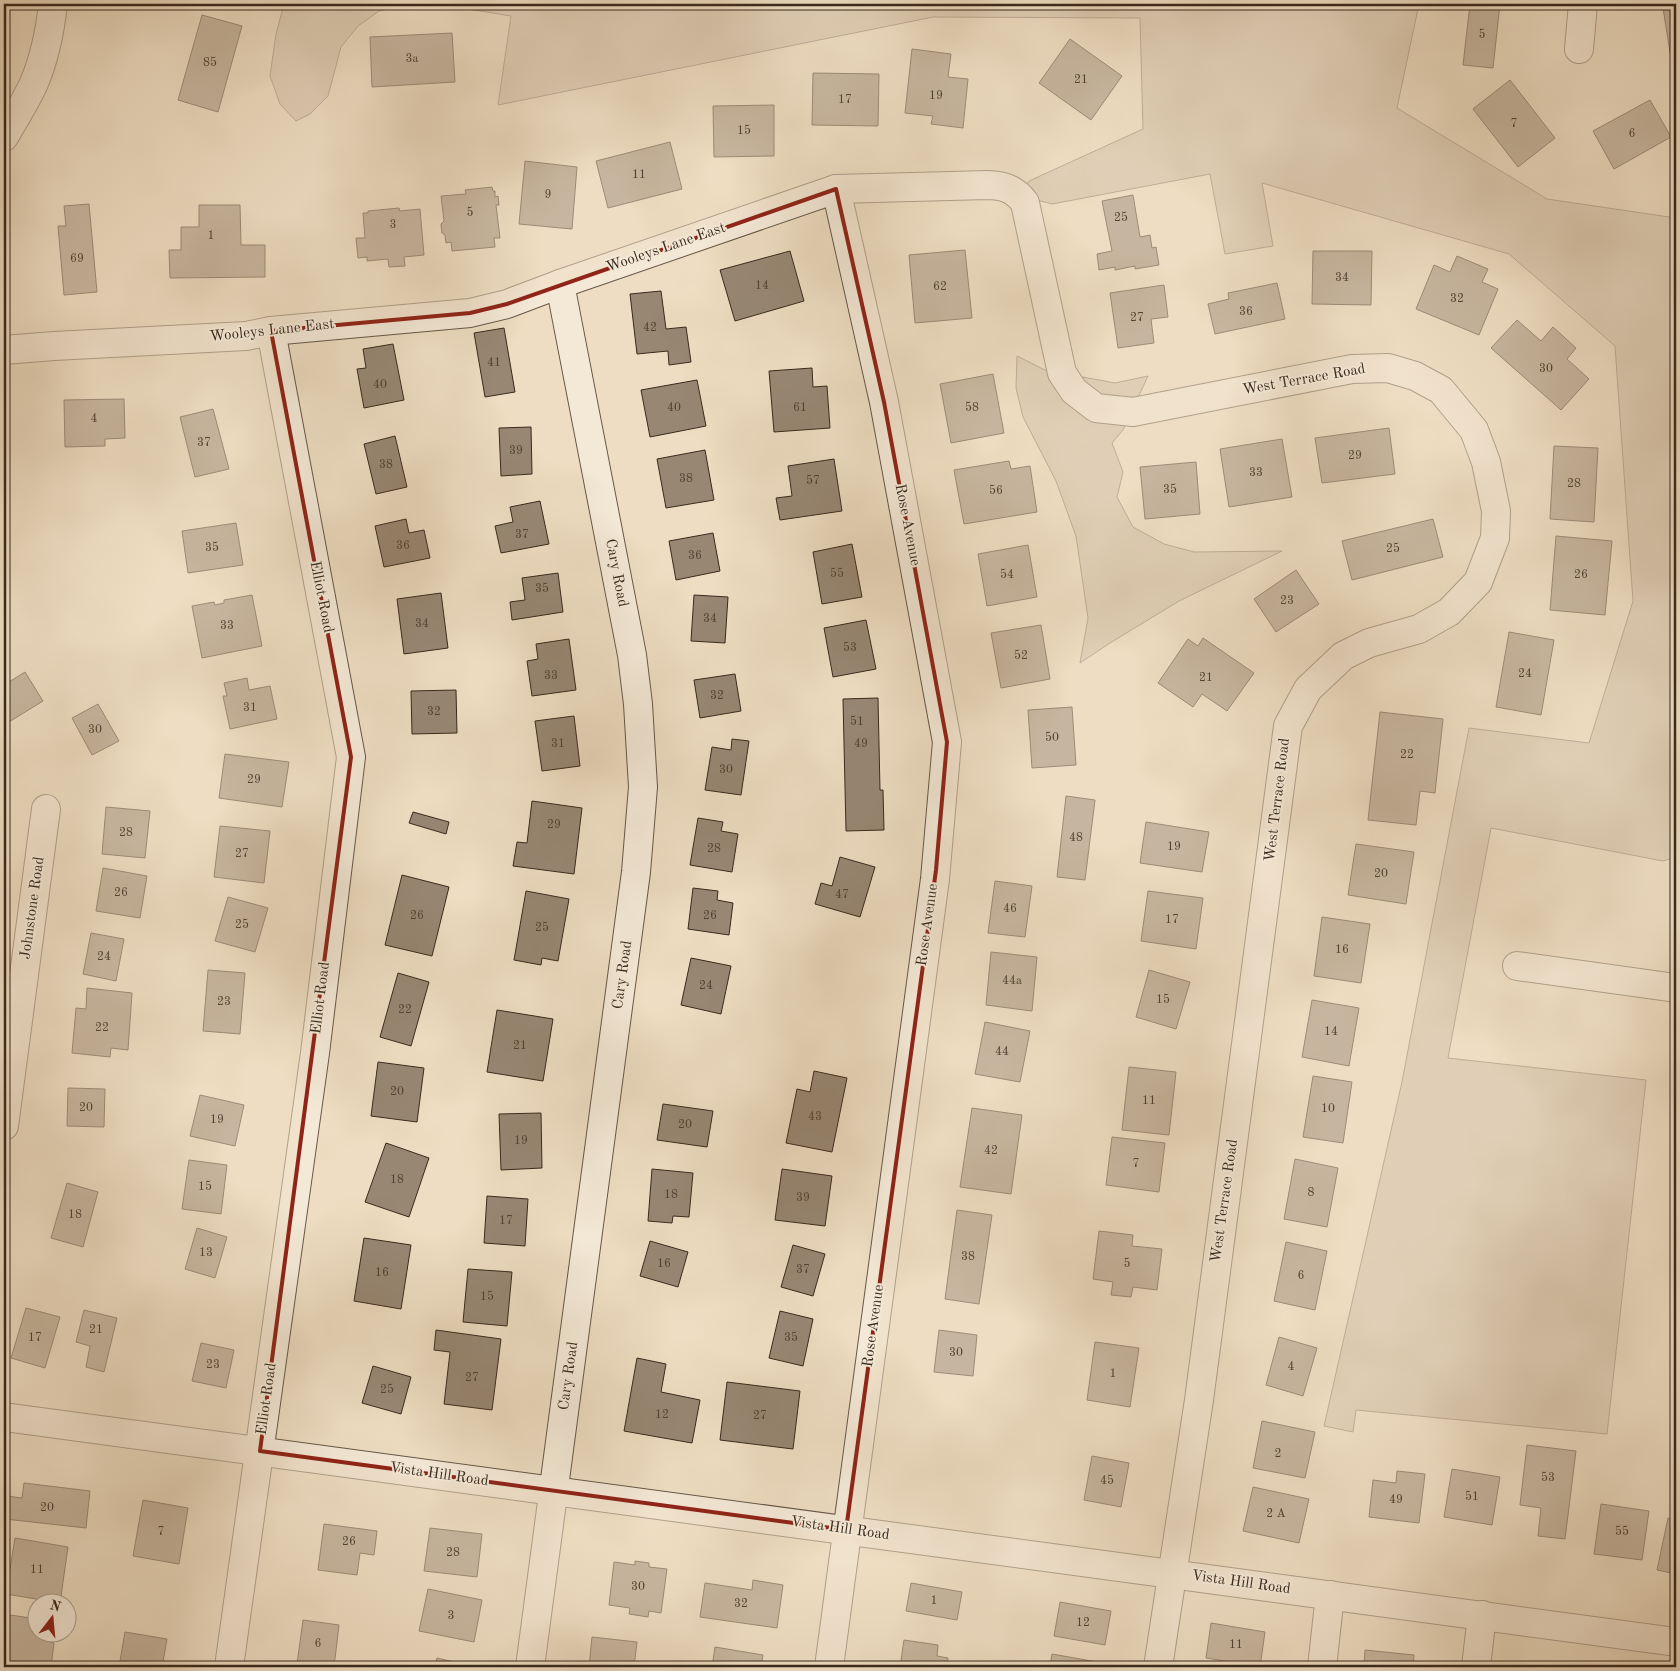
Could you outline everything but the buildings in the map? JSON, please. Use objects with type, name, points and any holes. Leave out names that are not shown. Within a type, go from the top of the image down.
[{"type":"street","points":[[4,137],[34,84],[45,55],[53,4]]},
{"type":"street","points":[[1578,48],[1583,4]]},
{"type":"street","name":"Wooleys Lane East","points":[[4,350],[246,336],[271,331],[470,313],[507,304],[836,188],[1000,185],[1016,192],[1025,203],[1062,372],[1074,391],[1096,408],[1133,412],[1170,404]]},
{"type":"street","name":"Rose Avenue","points":[[829,1667],[935,879],[947,742],[884,402],[836,188]]},
{"type":"street","name":"Cary Road","points":[[530,1667],[636,872],[643,787],[638,704],[632,655],[560,284]]},
{"type":"street","name":"Elliot Road","points":[[229,1667],[314,1053],[351,757],[271,331]]},
{"type":"street","name":"West Terrace Road","points":[[1158,1667],[1200,1390],[1288,726],[1308,689],[1343,656],[1369,643],[1418,629],[1449,612],[1478,582],[1495,538],[1496,511],[1486,462],[1474,430],[1441,390],[1416,376],[1388,368],[1352,369],[1170,404]]},
{"type":"street","name":"Johnstone Road","points":[[4,1126],[13,991],[46,809]]},
{"type":"street","points":[[1517,966],[1676,988]]},
{"type":"street","name":"Vista Hill Road","points":[[4,1416],[1676,1642]]},
{"type":"street","points":[[1322,1667],[1330,1595]]},
{"type":"street","points":[[1476,1667],[1482,1616]]},
{"type":"highlighted area","points":[[836,189],[884,402],[947,742],[936,870],[846,1530],[260,1451],[351,757],[271,331],[470,313],[507,304]]},
{"type":"shaded area","points":[[202,4],[272,4],[263,7],[228,9]]},
{"type":"shaded area","points":[[284,4],[404,4],[379,11],[358,26],[341,47],[328,96],[310,114],[296,121],[280,104],[270,76],[276,34]]},
{"type":"shaded area","points":[[437,4],[1419,4],[1397,108],[1547,199],[1676,218],[1676,857],[1663,861],[1491,828],[1448,1058],[1646,1080],[1607,1434],[1356,1410],[1353,1432],[1324,1426],[1402,1082],[1469,728],[1589,743],[1633,601],[1615,346],[1509,254],[1262,183],[1273,246],[1225,254],[1210,174],[1052,204],[1033,199],[1026,187],[1029,181],[1143,129],[1140,18],[933,17],[498,105],[511,16]]},
{"type":"shaded area","points":[[1017,356],[1045,370],[1115,383],[1148,376],[1123,430],[1112,443],[1123,472],[1117,497],[1133,527],[1164,544],[1194,552],[1282,551],[1179,601],[1080,663],[1088,618],[1076,536],[1056,481],[1023,417],[1016,388]]}]
